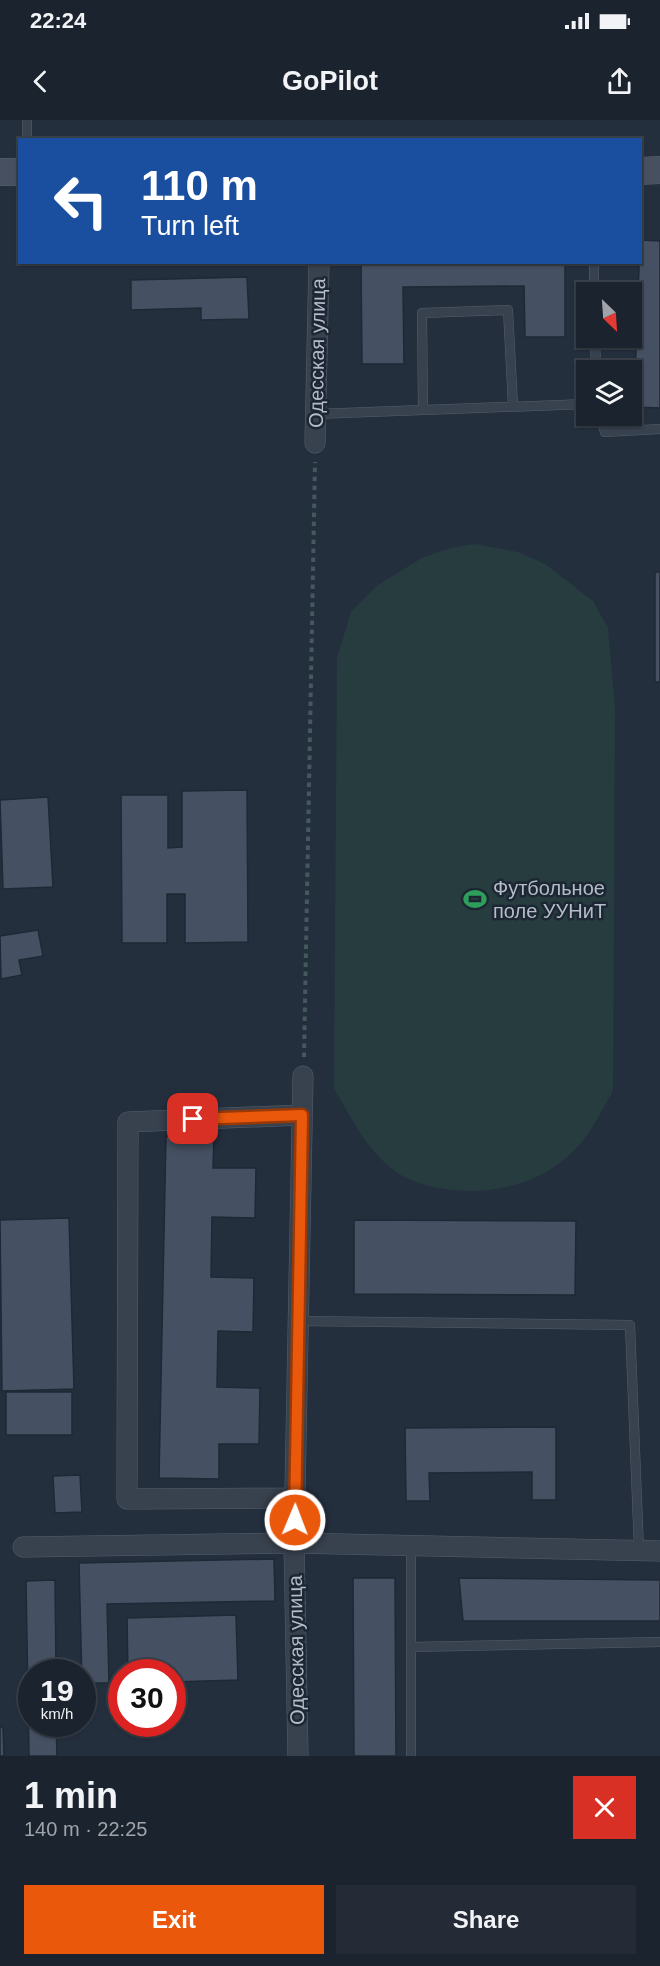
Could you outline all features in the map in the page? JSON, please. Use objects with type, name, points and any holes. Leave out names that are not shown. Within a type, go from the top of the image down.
[{"type":"street","points":[[642,171],[660,170]]},
{"type":"street","points":[[0,172],[18,172]]},
{"type":"street","name":"Одесская улица","points":[[315,443],[319,264]]},
{"type":"street","name":"Одесская улица","points":[[298,1756],[294,1543],[303,1076]]},
{"type":"street","points":[[295,1498],[127,1498],[128,1122],[302,1115]]},
{"type":"street","points":[[23,1547],[294,1543],[660,1551]]},
{"type":"lane","points":[[27,120],[27,138]]},
{"type":"lane","points":[[594,264],[594,282]]},
{"type":"lane","points":[[423,410],[422,313],[508,310],[513,406]]},
{"type":"lane","points":[[316,414],[576,404]]},
{"type":"lane","points":[[603,426],[605,432],[660,429]]},
{"type":"lane","points":[[298,1321],[630,1324],[639,1550]]},
{"type":"lane","points":[[411,1545],[411,1756]]},
{"type":"lane","points":[[411,1647],[660,1642]]},
{"type":"path","points":[[303,1076],[315,443]]},
{"type":"green space","name":"Футбольное поле УУНиТ","points":[[475,544],[518,552],[545,564],[593,601],[608,628],[615,709],[613,1091],[587,1135],[561,1162],[528,1180],[510,1186],[473,1191],[427,1185],[393,1170],[364,1138],[334,1089],[337,658],[351,612],[378,585],[422,558],[450,548]]},
{"type":"building","points":[[642,240],[660,241],[660,408],[642,407],[642,360],[636,360],[636,348],[642,348],[642,282],[638,282],[639,264],[642,264]]},
{"type":"building","points":[[361,264],[565,264],[565,337],[525,337],[524,286],[403,287],[404,364],[362,364]]},
{"type":"building","points":[[247,277],[249,319],[201,320],[201,308],[131,310],[131,280]]},
{"type":"building","points":[[655,572],[660,572],[660,682],[655,682]]},
{"type":"building","points":[[247,790],[248,942],[185,943],[185,894],[167,894],[167,943],[122,943],[121,795],[168,795],[168,848],[182,847],[182,791]]},
{"type":"building","points":[[48,797],[53,887],[3,889],[0,800]]},
{"type":"building","points":[[38,930],[43,956],[19,960],[22,975],[1,979],[0,936]]},
{"type":"building","points":[[166,1136],[214,1137],[213,1168],[256,1168],[255,1218],[212,1217],[211,1277],[254,1278],[253,1332],[218,1331],[217,1387],[260,1388],[259,1444],[219,1444],[219,1479],[159,1478]]},
{"type":"building","points":[[69,1218],[74,1389],[2,1391],[0,1220]]},
{"type":"building","points":[[354,1220],[576,1221],[575,1295],[354,1294]]},
{"type":"building","points":[[6,1392],[72,1392],[72,1435],[6,1435]]},
{"type":"building","points":[[556,1427],[556,1500],[532,1500],[532,1472],[429,1473],[430,1501],[406,1501],[405,1428]]},
{"type":"building","points":[[80,1475],[82,1512],[55,1513],[53,1476]]},
{"type":"building","points":[[274,1559],[275,1601],[107,1604],[108,1683],[96,1683],[96,1659],[81,1659],[79,1563]]},
{"type":"building","points":[[353,1578],[395,1578],[396,1756],[354,1756]]},
{"type":"building","points":[[459,1578],[660,1580],[660,1621],[463,1621]]},
{"type":"building","points":[[55,1580],[56,1659],[27,1659],[26,1581]]},
{"type":"building","points":[[236,1615],[238,1680],[186,1682],[186,1659],[128,1659],[127,1618]]},
{"type":"building","points":[[0,1727],[3,1727],[4,1756],[0,1756]]},
{"type":"building","points":[[29,1737],[56,1737],[57,1756],[29,1756]]},
{"type":"place","name":"Футбольное поле УУНиТ","points":[[475,899]]},
{"type":"route","points":[[193,1119],[302,1115],[295,1520]]}]
